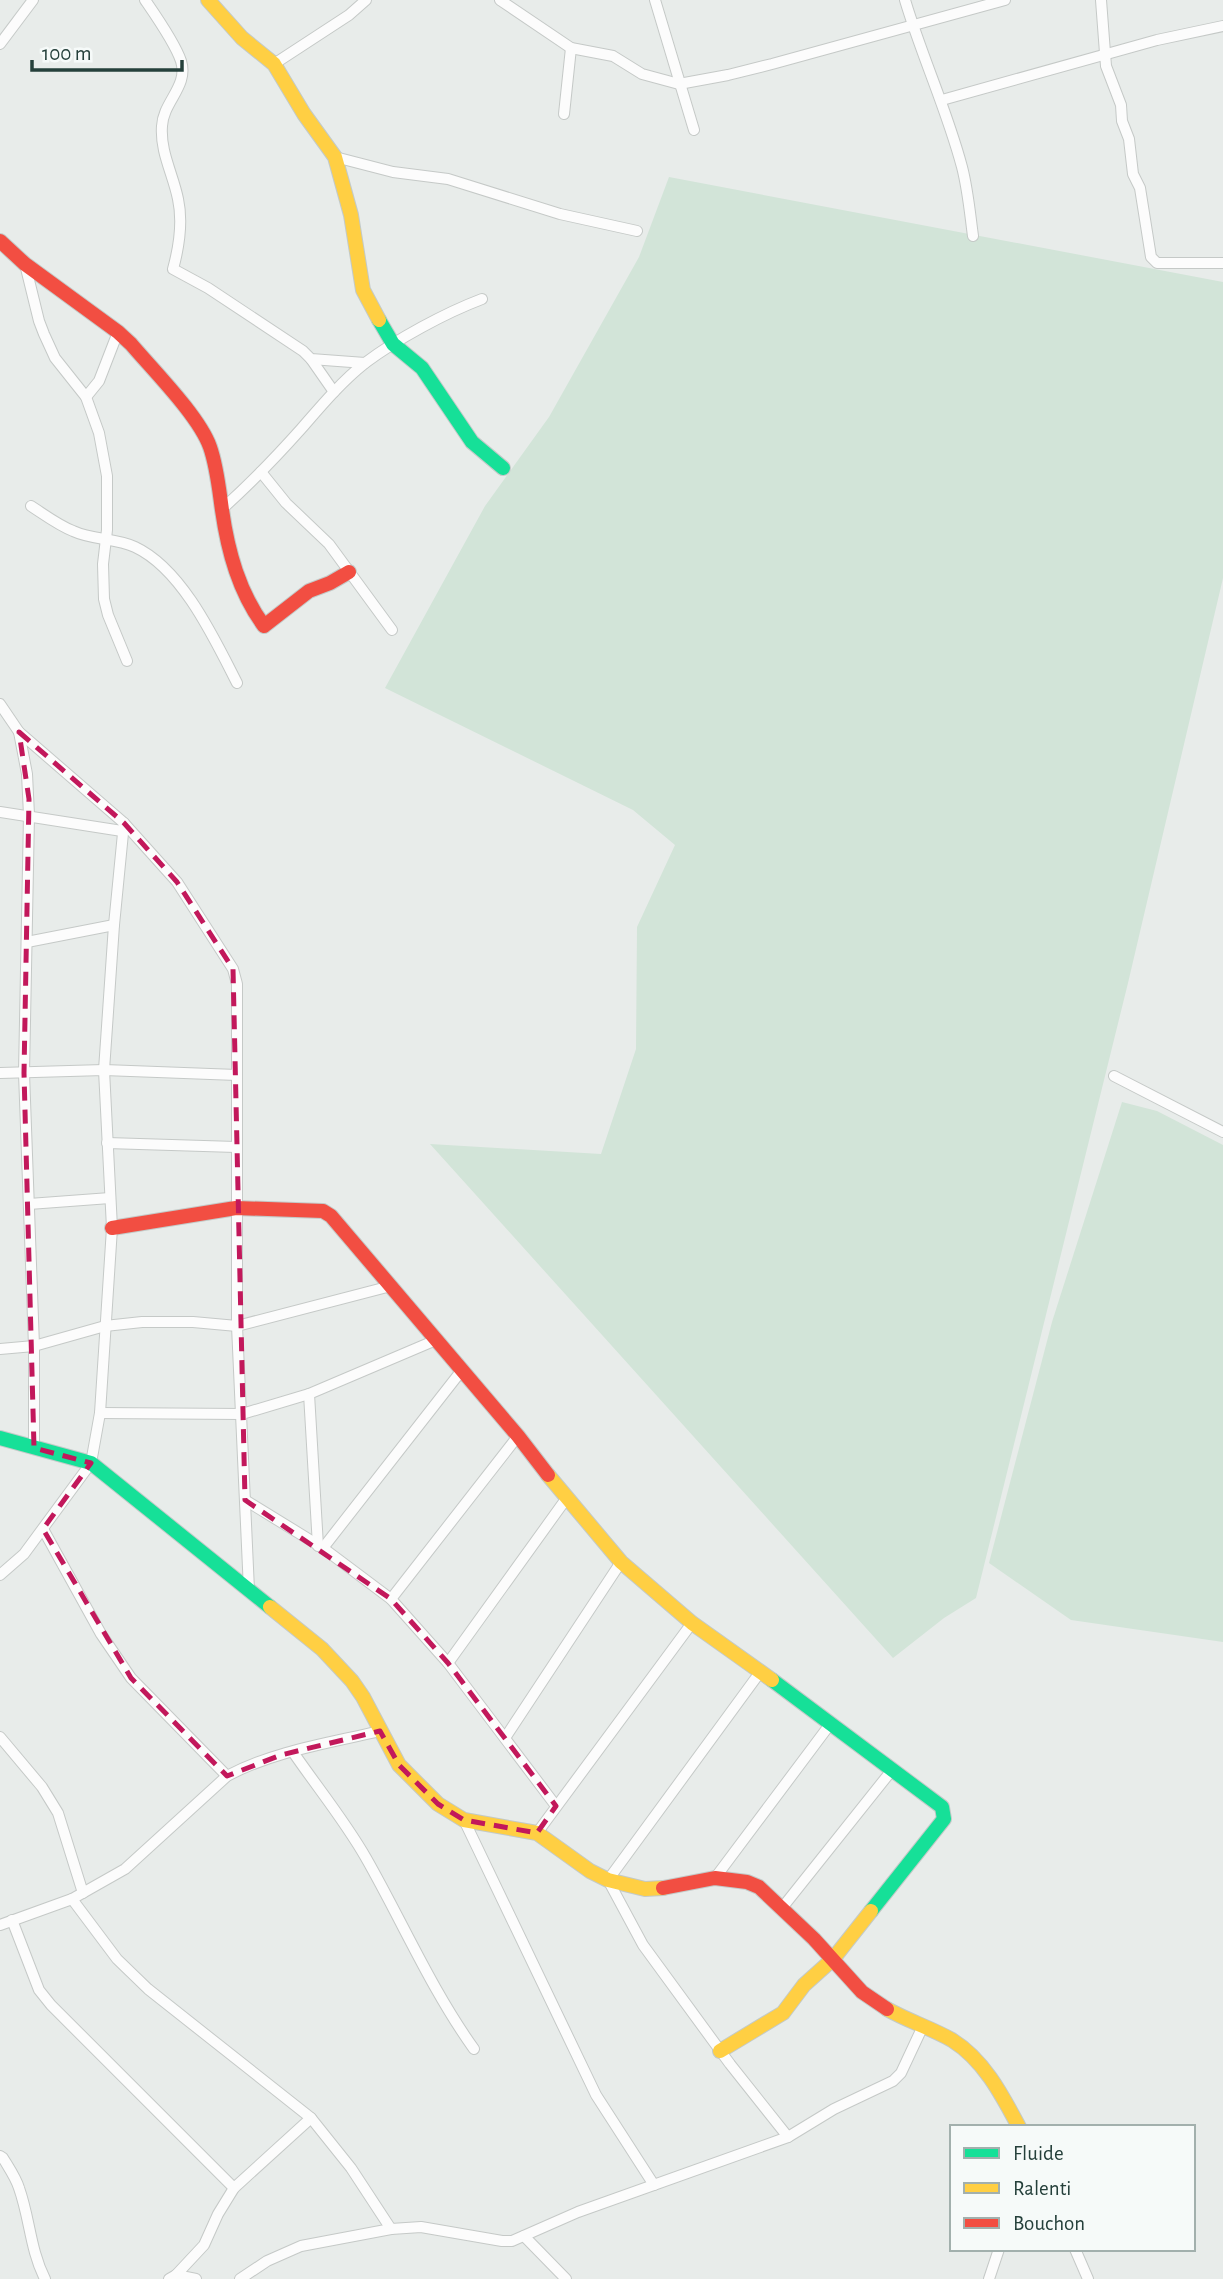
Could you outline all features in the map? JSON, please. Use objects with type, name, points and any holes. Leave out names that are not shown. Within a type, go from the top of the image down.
[{"type":"street","points":[[0,44],[33,0]]},
{"type":"street","points":[[145,0],[181,61],[183,74],[180,86],[163,117],[161,129],[164,154],[180,212],[177,254],[173,269],[208,288],[303,351],[334,392]]},
{"type":"street","points":[[208,0],[242,38],[274,64],[304,114],[335,157],[351,215],[363,290],[393,344],[422,368],[472,442],[503,468]]},
{"type":"street","points":[[274,64],[349,15],[366,0]]},
{"type":"street","points":[[500,0],[571,48],[613,56],[642,74],[679,83],[728,75],[1005,0]]},
{"type":"street","points":[[655,0],[694,130]]},
{"type":"street","points":[[905,0],[942,100],[963,170],[973,236]]},
{"type":"street","points":[[1101,0],[1106,66],[1121,105],[1133,174],[1140,188],[1151,257],[1157,263],[1223,262]]},
{"type":"street","points":[[942,100],[1105,54],[1223,26]]},
{"type":"street","points":[[564,114],[571,48]]},
{"type":"street","points":[[335,157],[393,172],[448,179],[560,214],[637,231]]},
{"type":"street","points":[[0,241],[25,264],[131,344],[202,429],[218,474],[222,509],[240,586],[264,626],[309,591],[348,572]]},
{"type":"street","points":[[25,264],[44,334],[55,358],[86,397],[97,426],[107,476],[104,599],[127,661]]},
{"type":"street","points":[[222,509],[365,363],[393,344],[458,308],[482,299]]},
{"type":"street","points":[[86,397],[99,381],[118,332]]},
{"type":"street","points":[[311,359],[365,363]]},
{"type":"street","points":[[261,472],[286,503],[330,544],[392,629]]},
{"type":"street","points":[[32,506],[74,532],[138,548],[157,561],[184,592],[209,630],[237,683]]},
{"type":"street","points":[[0,705],[19,732],[123,827],[177,882],[233,969],[237,984],[237,1326],[249,1590]]},
{"type":"street","points":[[19,732],[27,774],[29,815],[24,1073],[34,1346],[34,1448]]},
{"type":"street","points":[[0,812],[123,827]]},
{"type":"street","points":[[0,1574],[24,1554],[91,1463],[100,1413],[112,1228],[104,1070],[123,827]]},
{"type":"street","points":[[27,942],[114,925]]},
{"type":"street","points":[[0,1073],[104,1070],[237,1075]]},
{"type":"street","points":[[1114,1076],[1223,1132]]},
{"type":"street","points":[[107,1143],[236,1147]]},
{"type":"street","points":[[29,1204],[110,1198]]},
{"type":"street","points":[[112,1228],[236,1208],[326,1213],[391,1286],[621,1562],[692,1623],[761,1671],[942,1807],[944,1819],[833,1959],[804,1985],[783,2013],[720,2051]]},
{"type":"street","points":[[0,1349],[34,1346],[105,1326],[142,1322],[237,1326],[391,1286]]},
{"type":"street","points":[[100,1413],[242,1414],[309,1394],[436,1340]]},
{"type":"street","points":[[321,1547],[462,1370]]},
{"type":"street","points":[[309,1394],[321,1547]]},
{"type":"street","points":[[391,1600],[517,1436]]},
{"type":"street","points":[[0,1438],[91,1463],[322,1649],[363,1697],[399,1765],[438,1804],[464,1820],[537,1833],[590,1871],[608,1880],[645,1889],[673,1888],[715,1878],[747,1882],[759,1887],[867,1996],[893,2014],[923,2026],[962,2047],[988,2076],[1018,2125]]},
{"type":"street","points":[[448,1663],[566,1499]]},
{"type":"street","points":[[245,1500],[321,1547],[391,1600],[448,1663],[556,1806]]},
{"type":"street","points":[[43,1529],[101,1634],[131,1678],[227,1776]]},
{"type":"street","points":[[505,1738],[621,1562]]},
{"type":"street","points":[[537,1833],[692,1623]]},
{"type":"street","points":[[608,1880],[761,1671]]},
{"type":"street","points":[[715,1878],[831,1723]]},
{"type":"street","points":[[0,1925],[72,1899],[125,1868],[227,1776],[238,1770],[293,1752],[380,1731]]},
{"type":"street","points":[[0,1737],[42,1787],[58,1813],[83,1893]]},
{"type":"street","points":[[293,1752],[365,1856],[430,1978],[474,2049]]},
{"type":"street","points":[[782,1908],[892,1770]]},
{"type":"street","points":[[464,1820],[596,2095],[654,2185]]},
{"type":"street","points":[[608,1880],[643,1945],[720,2051],[788,2137]]},
{"type":"street","points":[[72,1899],[117,1959],[148,1989],[311,2118],[351,2168],[391,2229]]},
{"type":"street","points":[[12,1920],[39,1990],[51,2005],[234,2188]]},
{"type":"street","points":[[240,2279],[267,2261],[301,2246],[391,2229],[421,2227],[512,2241],[578,2212],[788,2137],[834,2109],[893,2081],[901,2073],[923,2026]]},
{"type":"street","points":[[173,2277],[204,2245],[234,2188],[311,2118]]},
{"type":"street","points":[[1,2159],[18,2186],[27,2216],[31,2245],[45,2279]]},
{"type":"street","points":[[524,2236],[566,2279]]},
{"type":"street","points":[[989,2279],[998,2251]]},
{"type":"street","points":[[1076,2251],[1088,2279]]},
{"type":"street","points":[[173,2277],[197,2279]]},
{"type":"highlighted area","points":[[19,732],[124,823],[177,882],[233,969],[245,1500],[391,1599],[448,1663],[556,1806],[537,1833],[464,1820],[438,1804],[399,1765],[380,1731],[281,1755],[227,1776],[131,1678],[43,1529],[91,1463],[34,1448],[24,1073],[29,799]]},
{"type":"green space","points":[[669,177],[1223,282],[1223,578],[1128,983],[976,1598],[944,1618],[893,1658],[430,1144],[601,1154],[636,1049],[637,927],[675,845],[633,810],[385,688],[485,506],[549,417],[639,257]]},
{"type":"green space","points":[[1122,1102],[1157,1111],[1223,1145],[1223,1642],[1071,1620],[989,1563],[1052,1322]]},
{"type":"traffic: fast","points":[[379,320],[393,344],[422,368],[472,442],[503,468]]},
{"type":"traffic: fast","points":[[0,1438],[91,1463],[270,1607]]},
{"type":"traffic: fast","points":[[772,1680],[942,1807],[944,1819],[871,1911]]},
{"type":"traffic: slow","points":[[208,0],[242,38],[274,64],[304,114],[335,157],[351,215],[363,290],[379,320]]},
{"type":"traffic: slow","points":[[548,1475],[621,1562],[692,1623],[772,1680]]},
{"type":"traffic: slow","points":[[270,1607],[322,1649],[352,1681],[399,1765],[438,1804],[464,1820],[537,1833],[590,1871],[608,1880],[645,1889],[663,1888]]},
{"type":"traffic: slow","points":[[720,2051],[783,2013],[804,1985],[833,1959],[871,1911]]},
{"type":"traffic: slow","points":[[887,2009],[963,2048],[991,2079],[1018,2125]]},
{"type":"traffic: jam","points":[[0,241],[25,264],[118,332],[163,380],[196,421],[210,447],[236,571],[255,613],[264,626],[309,591],[349,572]]},
{"type":"traffic: jam","points":[[112,1228],[236,1208],[323,1211],[331,1216],[548,1475]]},
{"type":"traffic: jam","points":[[663,1888],[715,1878],[747,1882],[759,1887],[814,1939],[862,1992],[887,2009]]}]
